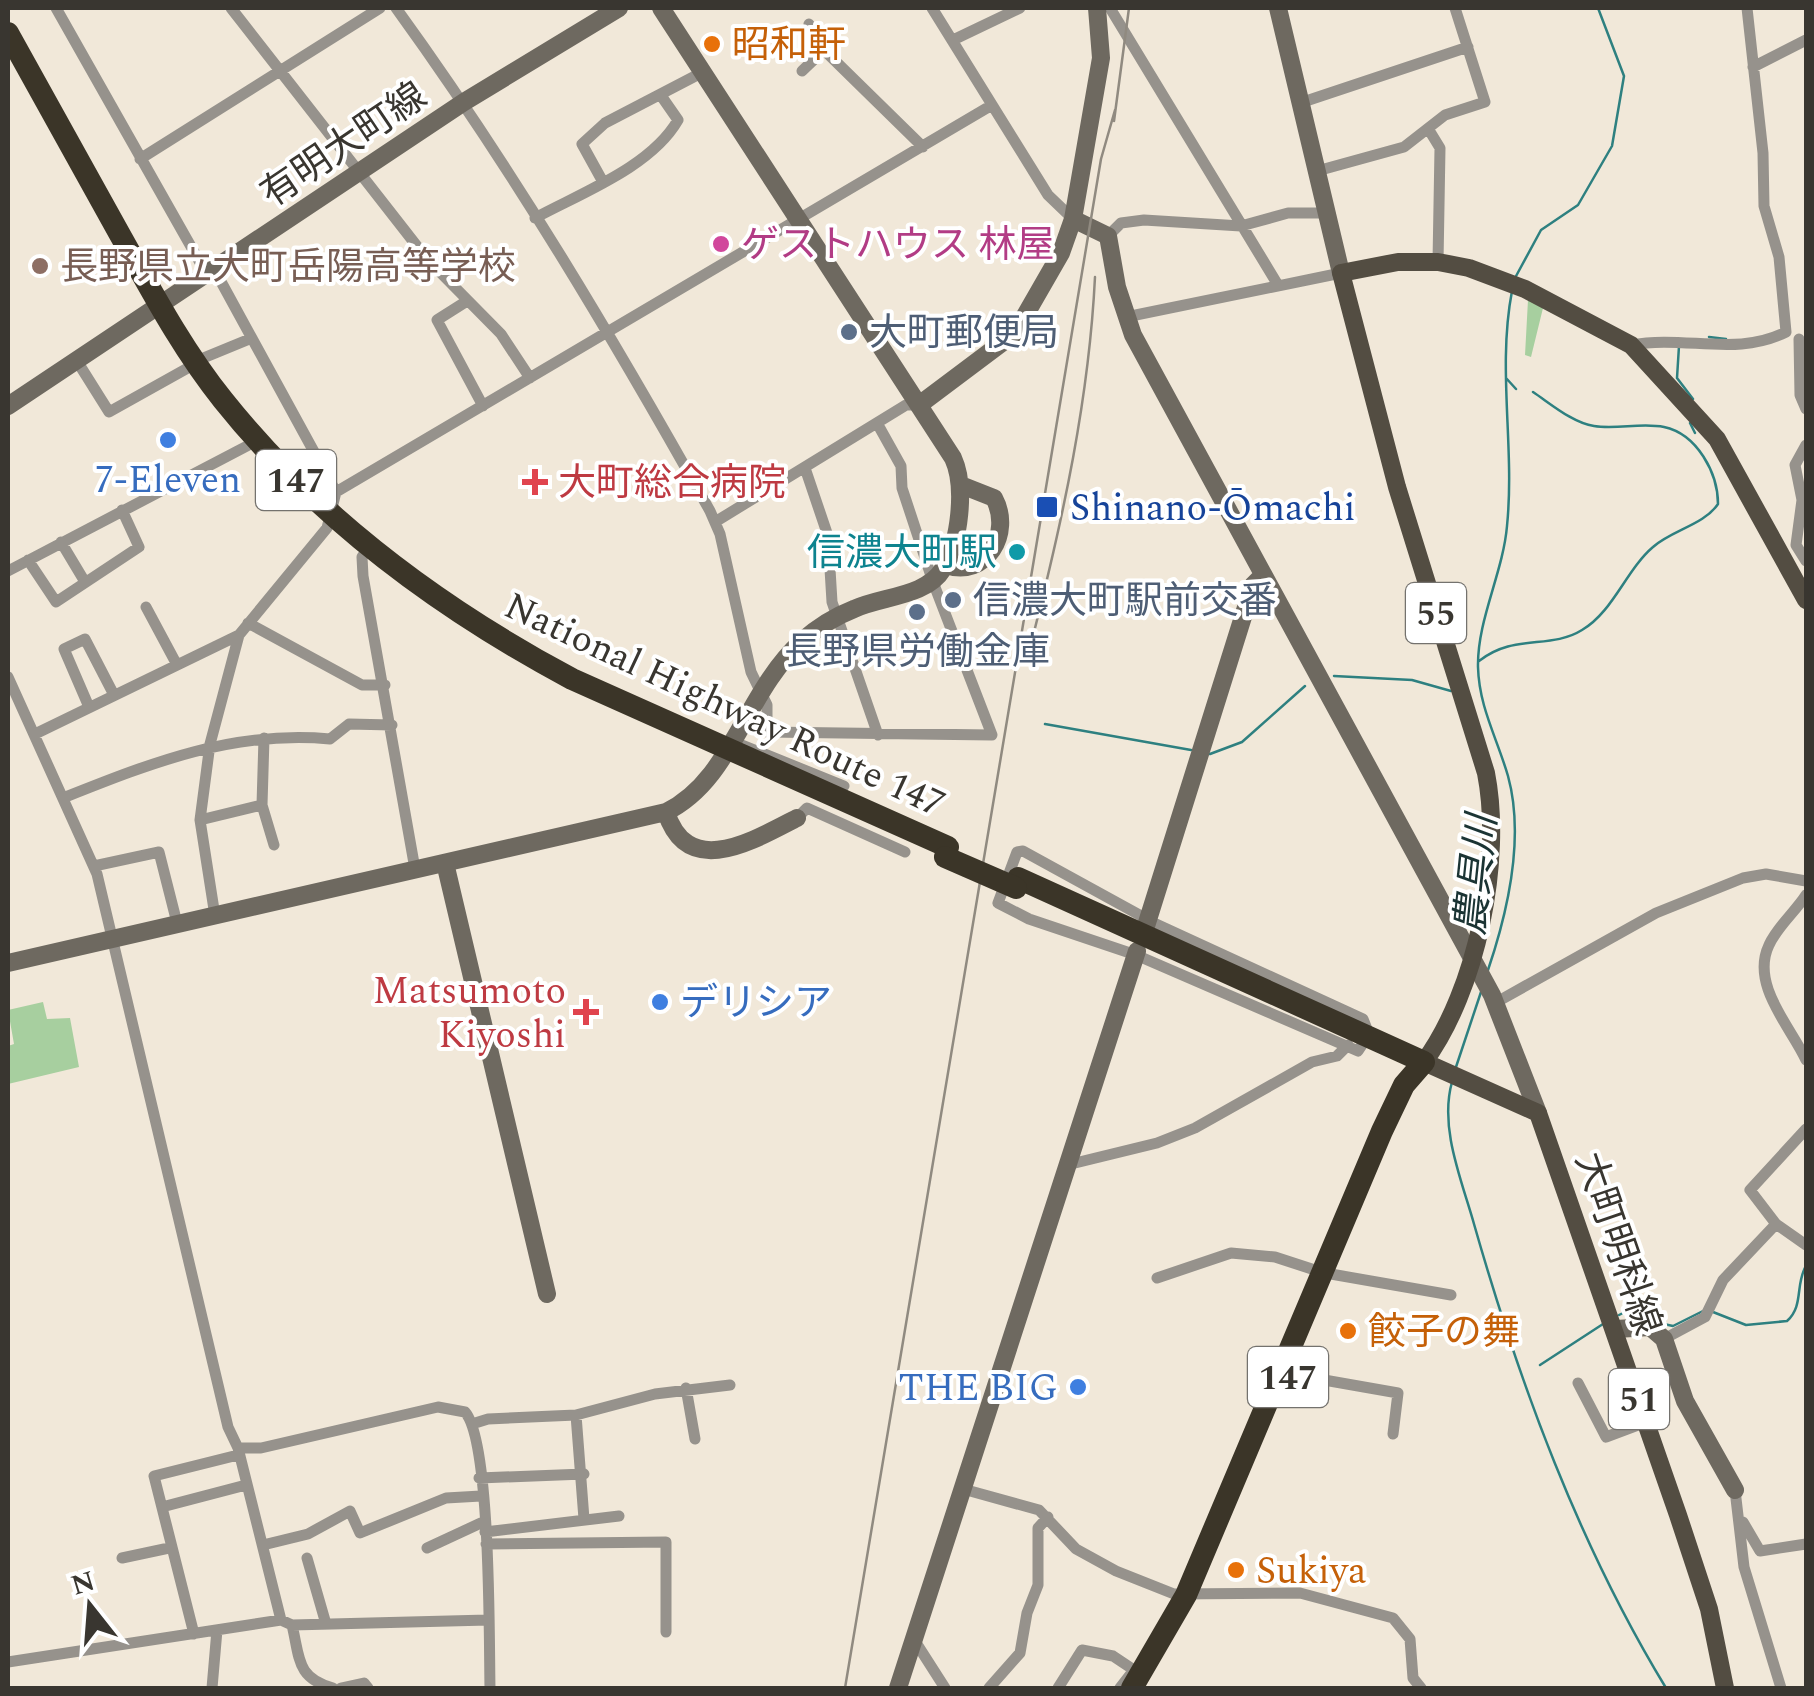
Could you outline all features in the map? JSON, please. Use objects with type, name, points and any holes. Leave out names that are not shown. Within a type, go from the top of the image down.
[{"type":"highway","name":"National Highway Route 147","points":[[8,33],[154,309]]},
{"type":"highway","name":"National Highway Route 147","points":[[8,60],[154,309],[247,446],[331,512]]},
{"type":"highway","name":"National Highway Route 147","points":[[191,365],[366,552],[516,649],[725,753],[1360,1040],[1431,1066]]},
{"type":"highway","name":"147","points":[[1360,1040],[1390,1059],[1398,1082],[1382,1122],[1382,1132]]},
{"type":"highway","name":"147","points":[[1132,1688],[1192,1595],[1404,1085],[1431,1066]]},
{"type":"highway","name":"147","points":[[1144,1688],[1192,1595],[1290,1374],[1326,1273],[1431,1066]]},
{"type":"main road","points":[[1341,273],[1398,262],[1438,262],[1502,278],[1631,345],[1717,438],[1806,600]]},
{"type":"main road","name":"55","points":[[1341,273],[1397,487],[1488,784],[1493,817],[1490,875],[1473,961],[1431,1066]]},
{"type":"main road","name":"大町明科線","points":[[1431,1066],[1538,1112],[1616,1330],[1708,1609],[1725,1688]]},
{"type":"street","points":[[56,8],[202,266],[219,278],[252,338],[331,512]]},
{"type":"street","points":[[231,8],[282,68],[427,259],[501,334],[530,378]]},
{"type":"street","points":[[140,158],[380,8]]},
{"type":"street","points":[[396,8],[464,102],[608,332],[715,522],[751,672],[761,686],[767,732],[992,734],[932,582],[902,488],[901,466],[877,423]]},
{"type":"street","name":"有明大町線","points":[[8,406],[464,102],[620,8]]},
{"type":"street","points":[[8,963],[666,812],[696,794],[725,753],[761,686],[802,641],[836,618],[932,582],[946,565],[961,485],[953,458],[661,8]]},
{"type":"street","points":[[932,8],[1048,195],[1074,219],[1108,236]]},
{"type":"street","points":[[953,40],[1020,8]]},
{"type":"street","points":[[715,522],[906,406],[918,404],[1023,324],[1052,273],[1074,219],[1102,58],[1097,8]]},
{"type":"street","points":[[1110,8],[1278,286]]},
{"type":"street","points":[[1126,317],[1341,273],[1278,8]]},
{"type":"street","points":[[1317,171],[1388,153],[1428,130],[1445,115],[1485,102],[1455,8]]},
{"type":"street","points":[[1747,8],[1764,206],[1779,257],[1786,332]]},
{"type":"street","points":[[808,24],[824,50],[924,146]]},
{"type":"street","points":[[1753,66],[1806,40]]},
{"type":"street","points":[[1300,103],[1468,47]]},
{"type":"street","points":[[802,71],[824,50]]},
{"type":"street","points":[[602,182],[582,144],[605,124],[704,72]]},
{"type":"street","points":[[535,218],[602,182],[670,133],[678,120],[662,96]]},
{"type":"street","points":[[215,916],[200,820],[210,744],[239,634],[331,512],[484,406],[992,104]]},
{"type":"street","points":[[1428,130],[1440,148],[1438,262]]},
{"type":"street","points":[[1108,236],[1121,223],[1144,220],[1241,226],[1288,212],[1326,212]]},
{"type":"street","points":[[1108,236],[1126,317],[1493,998],[1538,1112]]},
{"type":"street","points":[[468,301],[437,320],[484,406]]},
{"type":"street","points":[[1786,332],[1803,341],[1800,396],[1806,408]]},
{"type":"street","points":[[1631,345],[1671,339],[1752,346],[1786,332]]},
{"type":"street","points":[[77,360],[109,412],[191,365],[252,338]]},
{"type":"street","points":[[1806,445],[1794,473],[1802,500],[1796,545],[1806,562]]},
{"type":"street","points":[[8,571],[247,446]]},
{"type":"street","points":[[806,468],[826,524],[836,618],[878,735]]},
{"type":"street","points":[[946,565],[959,570],[980,566],[993,551],[998,532],[1000,512],[994,498],[961,485]]},
{"type":"street","points":[[28,560],[56,602],[138,547],[122,510]]},
{"type":"street","points":[[61,542],[86,582]]},
{"type":"street","points":[[366,552],[415,870]]},
{"type":"street","points":[[1147,922],[1253,585],[1263,576]]},
{"type":"street","points":[[146,606],[176,663]]},
{"type":"street","points":[[248,623],[362,685],[385,685]]},
{"type":"street","points":[[35,734],[239,634]]},
{"type":"street","points":[[89,707],[64,649],[85,639],[114,695]]},
{"type":"street","points":[[8,678],[94,866],[228,1427],[300,1669],[307,1678],[333,1688]]},
{"type":"street","points":[[63,798],[210,744],[264,738],[330,739],[349,724],[392,725]]},
{"type":"street","points":[[264,738],[262,805],[274,845]]},
{"type":"street","points":[[725,753],[744,744],[844,786]]},
{"type":"street","points":[[200,820],[262,805]]},
{"type":"street","points":[[666,812],[678,839],[699,852],[730,847],[797,818],[807,808],[905,852]]},
{"type":"street","points":[[1067,1165],[1158,1143],[1195,1128],[1312,1062],[1337,1056],[1360,1040],[1363,1019],[1147,922],[1020,850],[998,903],[1029,919],[1136,953],[1360,1040]]},
{"type":"street","points":[[94,866],[159,852],[177,923]]},
{"type":"street","points":[[445,863],[547,1294]]},
{"type":"street","points":[[1493,998],[1656,914],[1743,878],[1766,874],[1806,882]]},
{"type":"street","points":[[1806,895],[1770,942],[1765,964],[1777,1012],[1806,1060]]},
{"type":"street","points":[[898,1688],[1136,953]]},
{"type":"street","points":[[1806,1129],[1751,1186],[1754,1201],[1806,1246]]},
{"type":"street","points":[[1664,1338],[1705,1317],[1723,1280],[1776,1224]]},
{"type":"street","points":[[1158,1278],[1231,1252],[1275,1257],[1326,1273],[1452,1295]]},
{"type":"street","points":[[1616,1330],[1650,1326],[1664,1338],[1685,1401],[1735,1490],[1744,1566],[1781,1688]]},
{"type":"street","points":[[1290,1374],[1398,1393],[1393,1434]]},
{"type":"street","points":[[1578,1382],[1606,1437],[1646,1422]]},
{"type":"street","points":[[472,1424],[576,1415],[686,1388],[730,1385]]},
{"type":"street","points":[[686,1388],[696,1439]]},
{"type":"street","points":[[194,1634],[154,1476],[238,1451],[438,1408],[464,1412],[472,1424],[485,1533],[490,1688]]},
{"type":"street","points":[[576,1415],[584,1474],[584,1519]]},
{"type":"street","points":[[479,1478],[584,1474]]},
{"type":"street","points":[[162,1507],[246,1485]]},
{"type":"street","points":[[962,1489],[1034,1508],[1048,1517],[1070,1544],[1094,1560],[1192,1595],[1310,1594],[1384,1614],[1406,1631],[1412,1646],[1413,1678],[1421,1688]]},
{"type":"street","points":[[262,1545],[308,1534],[350,1511],[360,1533],[446,1498],[481,1496]]},
{"type":"street","points":[[427,1548],[485,1533],[619,1516]]},
{"type":"street","points":[[989,1688],[1020,1653],[1027,1613],[1038,1585],[1038,1528],[1048,1517]]},
{"type":"street","points":[[1740,1519],[1760,1551],[1806,1544]]},
{"type":"street","points":[[485,1533],[666,1542],[666,1632]]},
{"type":"street","points":[[122,1558],[170,1548]]},
{"type":"street","points":[[307,1558],[326,1624]]},
{"type":"street","points":[[8,1662],[287,1623],[488,1620]]},
{"type":"street","points":[[212,1688],[216,1630]]},
{"type":"street","points":[[913,1638],[944,1688]]},
{"type":"street","points":[[1058,1688],[1082,1650],[1113,1656],[1134,1670],[1120,1688]]},
{"type":"street","points":[[342,1688],[364,1683],[368,1688]]},
{"type":"green space","points":[[1528,300],[1543,308],[1531,357],[1525,355]]},
{"type":"green space","points":[[43,1002],[47,1019],[70,1018],[79,1067],[8,1084],[8,1046],[14,1044],[8,1010]]},
{"type":"waterway","name":"農具川","points":[[1515,278],[1541,230],[1578,205],[1612,146],[1624,76],[1598,8]]},
{"type":"waterway","name":"農具川","points":[[1488,970],[1508,899],[1515,824],[1508,776],[1485,709],[1478,667],[1482,632],[1507,526],[1506,350],[1512,291]]},
{"type":"waterway","points":[[1709,337],[1726,339]]},
{"type":"waterway","points":[[1679,346],[1677,378],[1693,399]]},
{"type":"waterway","name":"農具川","points":[[1506,378],[1516,389]]},
{"type":"waterway","points":[[1479,661],[1505,647],[1557,639],[1582,630],[1602,613],[1643,556],[1669,536],[1705,517],[1718,504],[1710,468],[1696,446],[1676,431],[1655,426],[1586,424],[1533,392]]},
{"type":"waterway","points":[[1690,423],[1695,433]]},
{"type":"waterway","points":[[1334,676],[1412,680],[1451,691]]},
{"type":"waterway","points":[[1210,754],[1242,742],[1305,686]]},
{"type":"waterway","points":[[1045,724],[1191,750]]},
{"type":"waterway","name":"農具川","points":[[1455,1070],[1481,992]]},
{"type":"waterway","name":"農具川","points":[[1452,1082],[1448,1118],[1454,1154],[1532,1404],[1579,1521],[1666,1688]]},
{"type":"waterway","points":[[1713,1312],[1746,1325],[1787,1321],[1796,1309],[1806,1266]]},
{"type":"waterway","points":[[1659,1323],[1673,1326],[1705,1310]]},
{"type":"waterway","points":[[1619,1315],[1627,1311],[1647,1318]]},
{"type":"waterway","points":[[1540,1365],[1603,1324]]},
{"type":"railway","points":[[1114,121],[1129,8]]},
{"type":"railway","points":[[845,1688],[1101,159],[1115,110]]},
{"type":"railway","points":[[1033,636],[1073,458],[1087,368],[1095,277]]},
{"type":"place","name":"昭和軒","points":[[712,44]]},
{"type":"place","name":"ゲストハウス 林屋","points":[[721,244]]},
{"type":"place","name":"長野県立大町岳陽高等学校","points":[[40,266]]},
{"type":"place","name":"大町郵便局","points":[[849,332]]},
{"type":"place","name":"7-Eleven","points":[[168,440]]},
{"type":"place","name":"大町総合病院","points":[[535,482]]},
{"type":"place","name":"Shinano-Ōmachi","points":[[1047,507]]},
{"type":"place","name":"信濃大町駅","points":[[1017,552]]},
{"type":"place","name":"信濃大町駅前交番","points":[[953,600]]},
{"type":"place","name":"長野県労働金庫","points":[[917,612]]},
{"type":"place","name":"デリシア","points":[[660,1002]]},
{"type":"place","name":"Matsumoto Kiyoshi","points":[[586,1012]]},
{"type":"place","name":"餃子の舞","points":[[1348,1331]]},
{"type":"place","name":"THE BIG","points":[[1078,1387]]},
{"type":"place","name":"Sukiya","points":[[1236,1570]]}]
